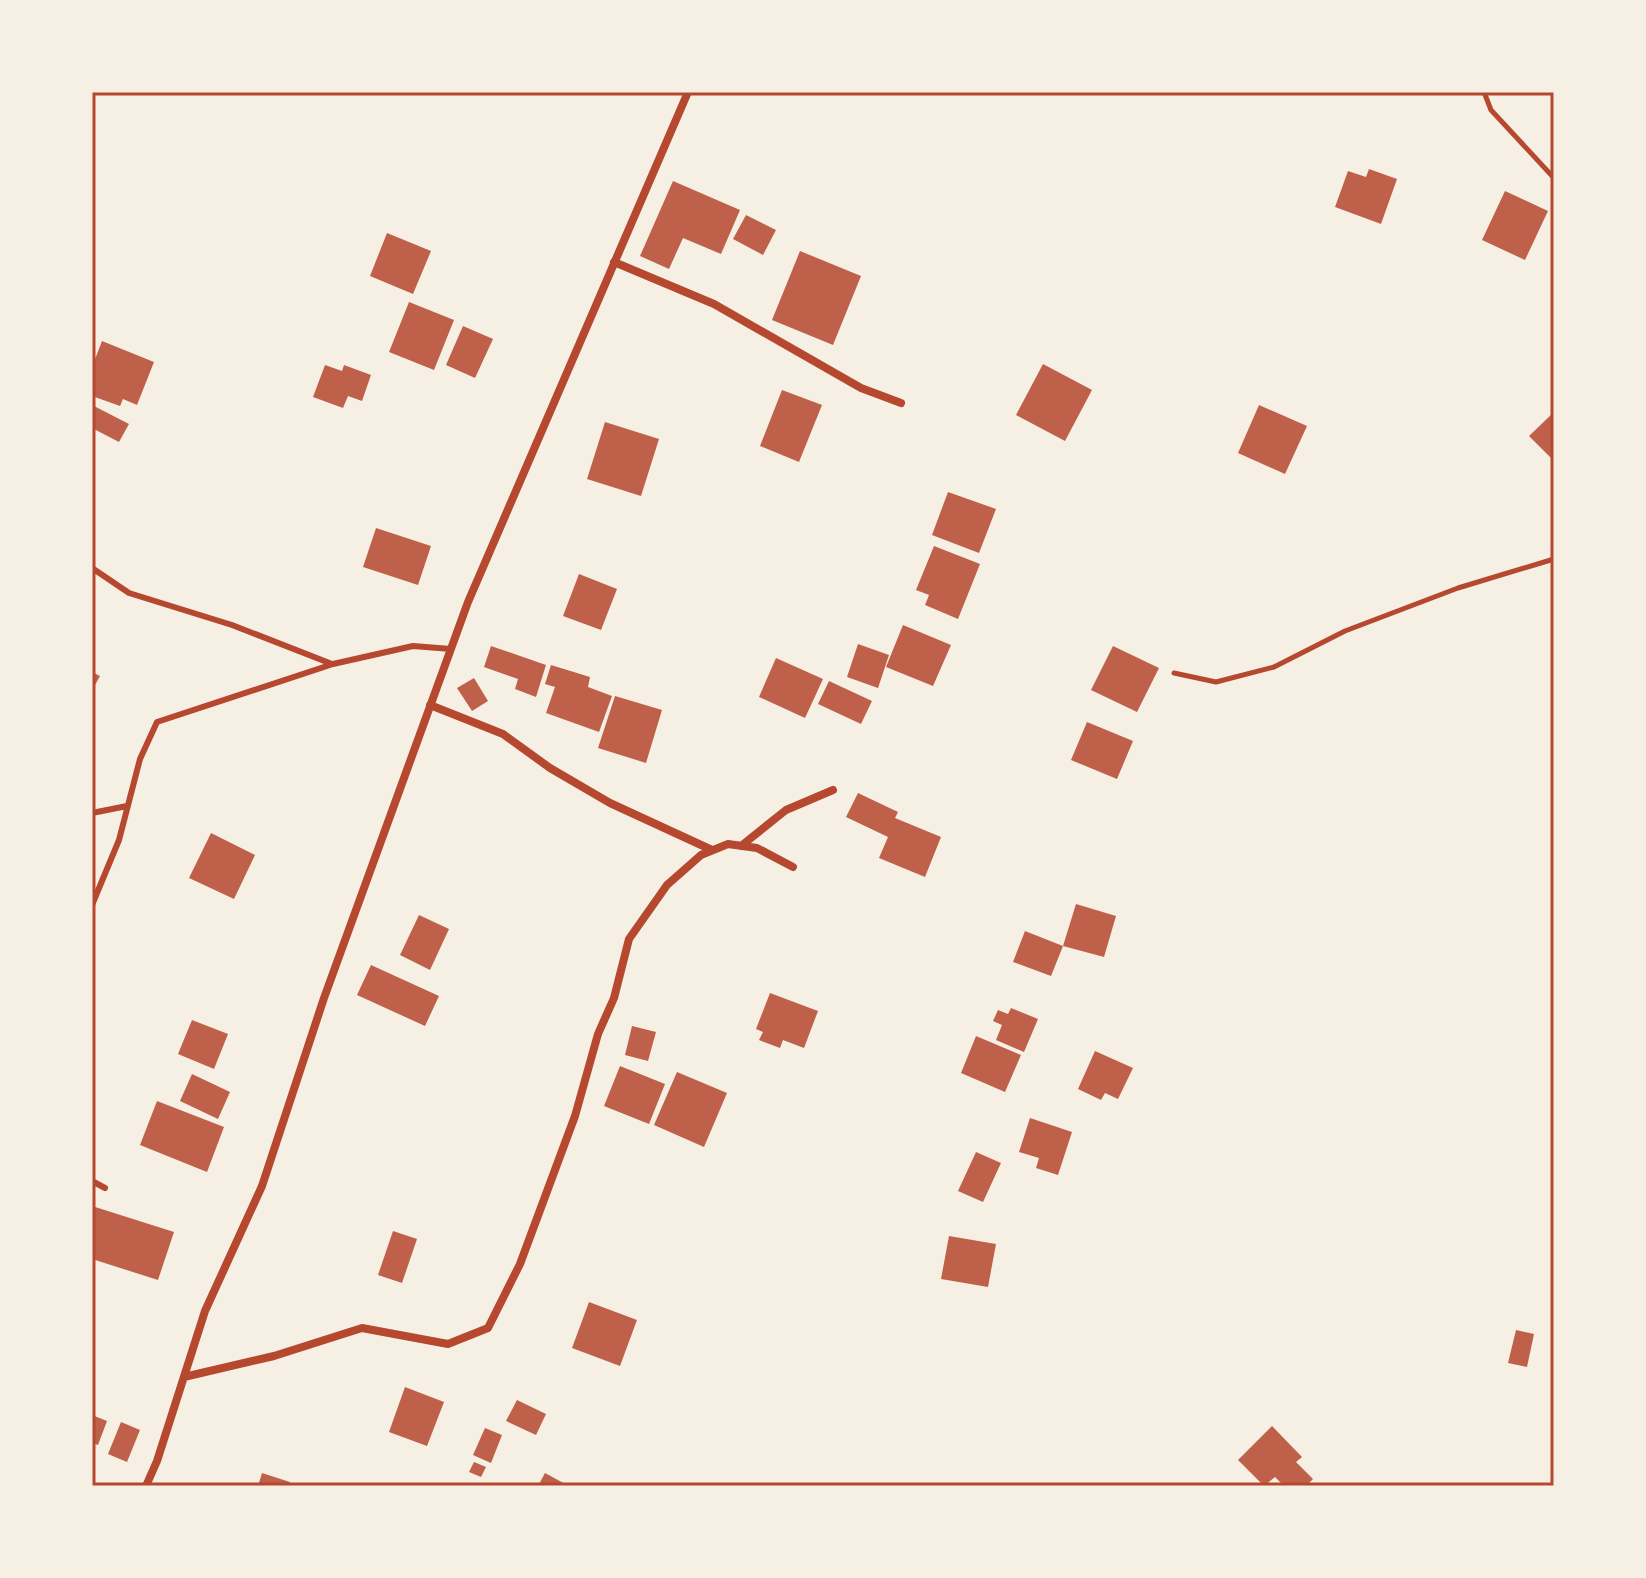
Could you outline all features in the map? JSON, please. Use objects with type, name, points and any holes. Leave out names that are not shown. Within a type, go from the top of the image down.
[{"type":"street","points":[[146,1486],[157,1461],[205,1311],[262,1186],[324,998],[468,602],[688,92]]},
{"type":"street","points":[[614,262],[714,304],[861,388],[901,403]]},
{"type":"street","points":[[430,705],[503,734],[550,768],[610,803],[712,850]]},
{"type":"street","points":[[741,846],[786,810],[833,790]]},
{"type":"street","points":[[184,1377],[274,1356],[362,1328],[448,1344],[488,1328],[520,1264],[575,1116],[598,1034],[614,998],[629,939],[667,885],[701,855],[712,850],[728,844],[757,848],[793,867]]},
{"type":"lane","points":[[92,568],[129,593],[232,625],[333,664]]},
{"type":"lane","points":[[92,905],[119,840],[140,759],[157,722],[333,664],[413,646],[451,649]]},
{"type":"lane","points":[[92,813],[127,806]]},
{"type":"lane","points":[[92,1181],[105,1188]]},
{"type":"path","points":[[1484,92],[1491,110],[1554,178]]},
{"type":"path","points":[[1174,673],[1216,682],[1274,667],[1345,631],[1458,588],[1554,559]]},
{"type":"building","points":[[1369,169],[1397,179],[1381,224],[1335,207],[1348,171],[1366,177]]},
{"type":"building","points":[[673,181],[740,210],[721,254],[683,238],[669,269],[640,256]]},
{"type":"building","points":[[1505,191],[1548,211],[1525,260],[1482,240]]},
{"type":"building","points":[[746,215],[776,230],[763,255],[733,239]]},
{"type":"building","points":[[387,233],[431,251],[413,294],[370,276]]},
{"type":"building","points":[[800,251],[861,276],[833,345],[772,320]]},
{"type":"building","points":[[409,302],[454,320],[434,370],[389,352]]},
{"type":"building","points":[[463,326],[493,339],[475,378],[446,365]]},
{"type":"building","points":[[102,341],[154,362],[137,405],[123,399],[120,406],[92,396],[92,367]]},
{"type":"building","points":[[1043,364],[1092,390],[1065,441],[1016,415]]},
{"type":"building","points":[[325,365],[342,371],[344,365],[371,375],[362,401],[348,396],[343,408],[313,397]]},
{"type":"building","points":[[782,390],[822,405],[799,462],[760,446]]},
{"type":"building","points":[[92,405],[129,424],[119,442],[92,428]]},
{"type":"building","points":[[1259,405],[1307,426],[1285,474],[1238,453]]},
{"type":"building","points":[[1554,412],[1554,461],[1529,436]]},
{"type":"building","points":[[605,422],[659,439],[641,496],[587,479]]},
{"type":"building","points":[[948,492],[996,509],[979,553],[932,535]]},
{"type":"building","points":[[376,528],[431,546],[418,585],[363,567]]},
{"type":"building","points":[[934,546],[980,564],[958,619],[925,605],[929,595],[916,590]]},
{"type":"building","points":[[579,574],[617,589],[601,630],[563,616]]},
{"type":"building","points":[[903,625],[951,645],[933,686],[886,667]]},
{"type":"building","points":[[858,644],[889,655],[878,688],[847,677]]},
{"type":"building","points":[[491,646],[546,665],[536,697],[515,689],[518,679],[484,667]]},
{"type":"building","points":[[1113,646],[1159,668],[1137,712],[1091,690]]},
{"type":"building","points":[[776,658],[823,679],[805,718],[759,697]]},
{"type":"building","points":[[551,665],[590,677],[588,687],[612,696],[599,732],[546,713],[555,687],[545,684]]},
{"type":"building","points":[[92,672],[100,676],[94,687],[92,686]]},
{"type":"building","points":[[474,678],[488,701],[472,711],[457,688]]},
{"type":"building","points":[[829,681],[872,701],[861,724],[818,704]]},
{"type":"building","points":[[615,696],[662,710],[646,763],[598,748]]},
{"type":"building","points":[[1087,722],[1133,741],[1117,779],[1071,760]]},
{"type":"building","points":[[858,793],[898,812],[895,818],[941,837],[925,877],[879,858],[888,837],[846,817]]},
{"type":"building","points":[[211,833],[255,855],[234,899],[189,878]]},
{"type":"building","points":[[1076,904],[1116,916],[1104,957],[1063,946]]},
{"type":"building","points":[[419,915],[449,929],[430,970],[400,955]]},
{"type":"building","points":[[1025,931],[1063,946],[1051,976],[1013,962]]},
{"type":"building","points":[[371,965],[439,996],[425,1026],[357,995]]},
{"type":"building","points":[[770,993],[818,1011],[804,1048],[783,1040],[780,1048],[759,1040],[763,1032],[756,1029]]},
{"type":"building","points":[[1011,1008],[1038,1019],[1024,1052],[996,1040],[1002,1025],[993,1021],[998,1010],[1008,1014]]},
{"type":"building","points":[[192,1020],[228,1034],[214,1069],[178,1054]]},
{"type":"building","points":[[632,1026],[656,1032],[648,1061],[625,1055]]},
{"type":"building","points":[[976,1036],[1021,1055],[1005,1092],[961,1073]]},
{"type":"building","points":[[1095,1051],[1133,1068],[1118,1099],[1105,1093],[1101,1100],[1078,1089]]},
{"type":"building","points":[[620,1066],[665,1084],[649,1124],[604,1106]]},
{"type":"building","points":[[677,1072],[727,1093],[704,1147],[654,1125]]},
{"type":"building","points":[[192,1074],[230,1092],[218,1119],[180,1101]]},
{"type":"building","points":[[157,1101],[224,1127],[207,1172],[140,1145]]},
{"type":"building","points":[[1030,1118],[1072,1132],[1058,1175],[1036,1168],[1039,1158],[1019,1152]]},
{"type":"building","points":[[976,1152],[1001,1163],[983,1202],[958,1191]]},
{"type":"building","points":[[92,1206],[174,1232],[158,1280],[92,1259]]},
{"type":"building","points":[[393,1231],[417,1239],[402,1283],[378,1275]]},
{"type":"building","points":[[949,1236],[996,1244],[988,1287],[941,1279]]},
{"type":"building","points":[[589,1302],[637,1320],[620,1366],[572,1348]]},
{"type":"building","points":[[1516,1330],[1534,1334],[1527,1367],[1508,1363]]},
{"type":"building","points":[[405,1387],[444,1402],[427,1446],[389,1432]]},
{"type":"building","points":[[517,1400],[546,1414],[536,1435],[506,1421]]},
{"type":"building","points":[[92,1415],[107,1421],[98,1445],[92,1443]]},
{"type":"building","points":[[121,1422],[140,1430],[127,1462],[108,1454]]},
{"type":"building","points":[[1272,1426],[1302,1457],[1296,1462],[1313,1479],[1306,1486],[1284,1486],[1275,1477],[1264,1486],[1238,1460]]},
{"type":"building","points":[[485,1428],[502,1435],[491,1463],[473,1455]]},
{"type":"building","points":[[474,1462],[486,1467],[481,1477],[469,1472]]},
{"type":"building","points":[[262,1473],[290,1482],[289,1486],[258,1486]]},
{"type":"building","points":[[545,1473],[569,1486],[538,1486]]}]
